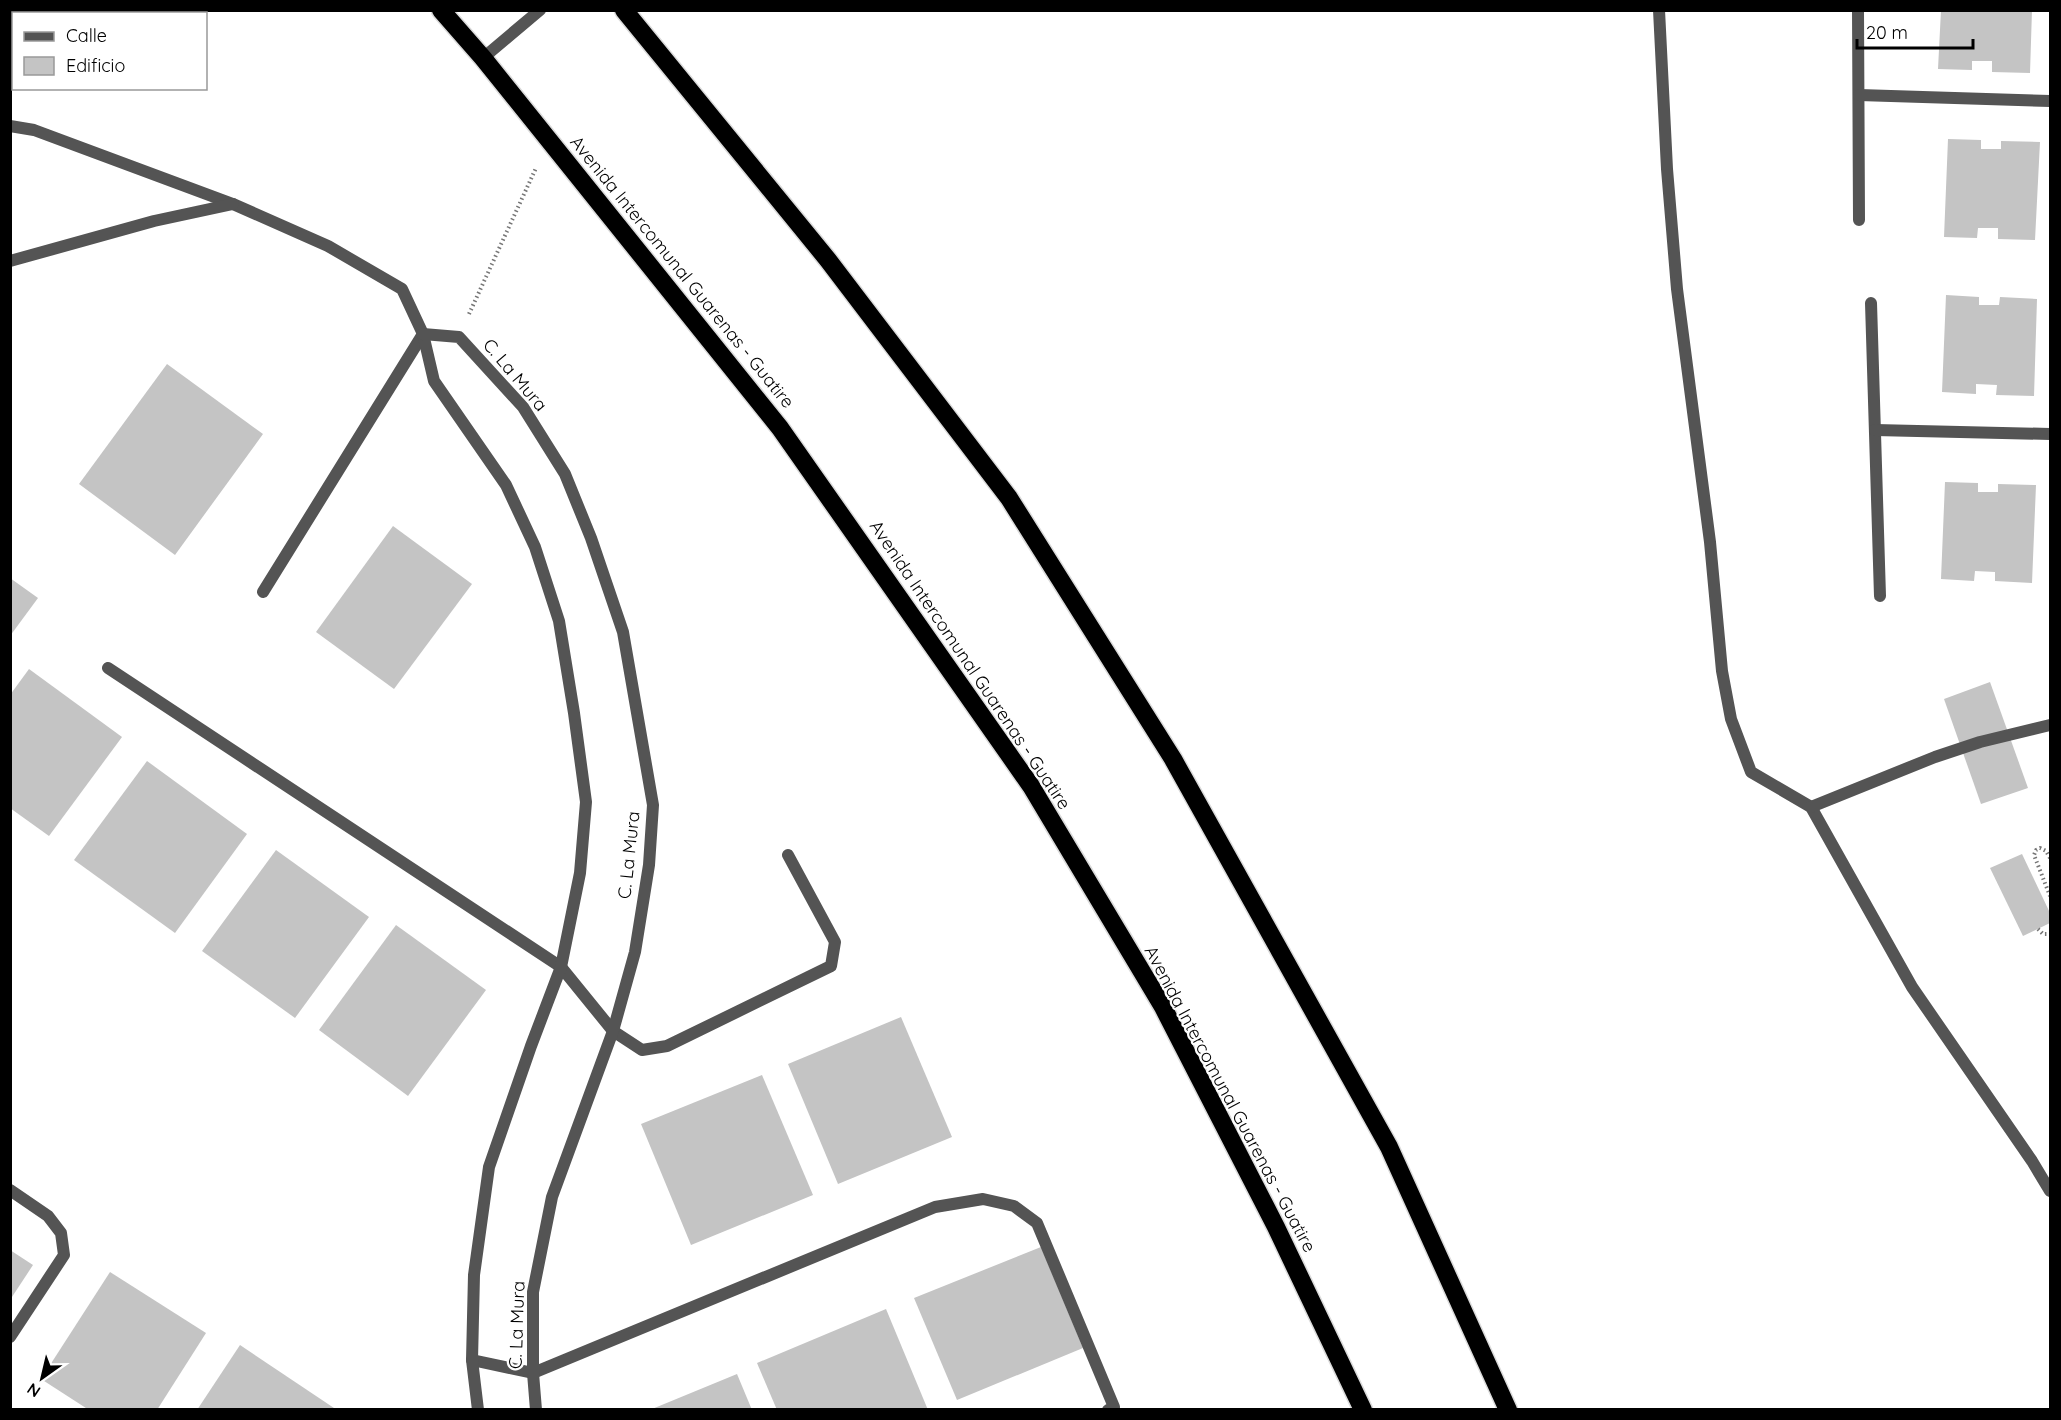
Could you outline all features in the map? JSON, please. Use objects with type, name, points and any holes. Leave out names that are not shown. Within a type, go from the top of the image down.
[{"type":"highway","name":"Avenida Intercomunal Guarenas - Guatire","points":[[441,10],[483,58],[780,428],[1031,786],[1163,1006],[1276,1227],[1363,1410]]},
{"type":"highway","points":[[624,10],[828,260],[1009,498],[1173,759],[1383,1136],[1508,1410]]},
{"type":"street","points":[[483,58],[540,10]]},
{"type":"street","points":[[1659,10],[1667,169],[1676,279],[1710,542],[1722,671],[1731,719],[1751,772],[1811,807],[1912,987],[2032,1161],[2050,1191]]},
{"type":"street","points":[[1858,10],[1859,220]]},
{"type":"street","points":[[1859,95],[2050,101]]},
{"type":"street","points":[[10,126],[34,130],[234,204],[328,246],[402,289],[423,334],[434,381],[506,485],[535,547],[559,621],[586,802],[580,873],[561,968],[489,1167],[474,1275],[472,1360],[478,1410]]},
{"type":"street","points":[[10,261],[154,221],[234,204]]},
{"type":"street","points":[[1871,303],[1881,596]]},
{"type":"street","points":[[263,592],[423,334]]},
{"type":"street","name":"C. La Mura","points":[[423,334],[459,337],[523,407],[564,474],[591,538],[623,632],[653,805],[649,865],[635,952],[613,1031],[552,1197],[533,1292],[533,1373],[536,1410]]},
{"type":"street","points":[[1875,430],[2050,434]]},
{"type":"street","points":[[108,668],[561,968],[613,1031],[642,1050],[667,1046],[831,966],[835,942],[788,855]]},
{"type":"street","points":[[1811,807],[1935,757],[1980,742],[2050,725]]},
{"type":"street","points":[[10,1190],[48,1215],[61,1233],[64,1255],[10,1337]]},
{"type":"street","points":[[472,1360],[533,1373],[935,1208],[983,1199],[1014,1206],[1036,1223],[1114,1407],[1108,1410]]},
{"type":"path","points":[[459,337],[549,140]]},
{"type":"path","points":[[2050,858],[2046,851],[2040,848],[2034,855],[2050,896]]},
{"type":"path","points":[[2038,929],[2043,934],[2050,934]]},
{"type":"building","points":[[1941,10],[2032,10],[2030,73],[1992,72],[1992,61],[1972,61],[1972,70],[1938,69]]},
{"type":"building","points":[[1948,139],[1981,140],[1981,149],[2001,149],[2001,141],[2040,142],[2035,240],[1998,239],[1998,228],[1978,228],[1977,238],[1944,237]]},
{"type":"building","points":[[1946,295],[1979,297],[1979,305],[1999,305],[2000,297],[2037,299],[2034,396],[1996,395],[1997,385],[1976,384],[1976,394],[1942,392]]},
{"type":"building","points":[[167,364],[263,434],[175,555],[79,484]]},
{"type":"building","points":[[1945,482],[1978,483],[1978,492],[1998,492],[1998,484],[2036,485],[2032,583],[1995,581],[1995,572],[1975,571],[1974,581],[1941,579]]},
{"type":"building","points":[[393,526],[472,584],[394,689],[316,632]]},
{"type":"building","points":[[10,578],[38,598],[10,636]]},
{"type":"building","points":[[29,669],[122,737],[49,836],[10,808],[10,695]]},
{"type":"building","points":[[1990,682],[2028,788],[1981,804],[1944,699]]},
{"type":"building","points":[[147,761],[247,834],[175,933],[74,860]]},
{"type":"building","points":[[276,850],[369,917],[295,1018],[202,951]]},
{"type":"building","points":[[2022,854],[2050,913],[2050,923],[2023,936],[1990,868]]},
{"type":"building","points":[[396,925],[486,990],[408,1096],[319,1030]]},
{"type":"building","points":[[901,1017],[952,1137],[838,1184],[788,1064]]},
{"type":"building","points":[[762,1075],[813,1195],[691,1245],[641,1124]]},
{"type":"building","points":[[1041,1247],[1083,1348],[957,1400],[914,1298]]},
{"type":"building","points":[[10,1250],[33,1265],[10,1300]]},
{"type":"building","points":[[110,1272],[206,1333],[157,1410],[89,1410],[41,1379]]},
{"type":"building","points":[[886,1309],[928,1410],[777,1410],[757,1363]]},
{"type":"building","points":[[240,1345],[337,1410],[197,1410]]},
{"type":"building","points":[[737,1374],[752,1410],[652,1410],[652,1409]]}]
